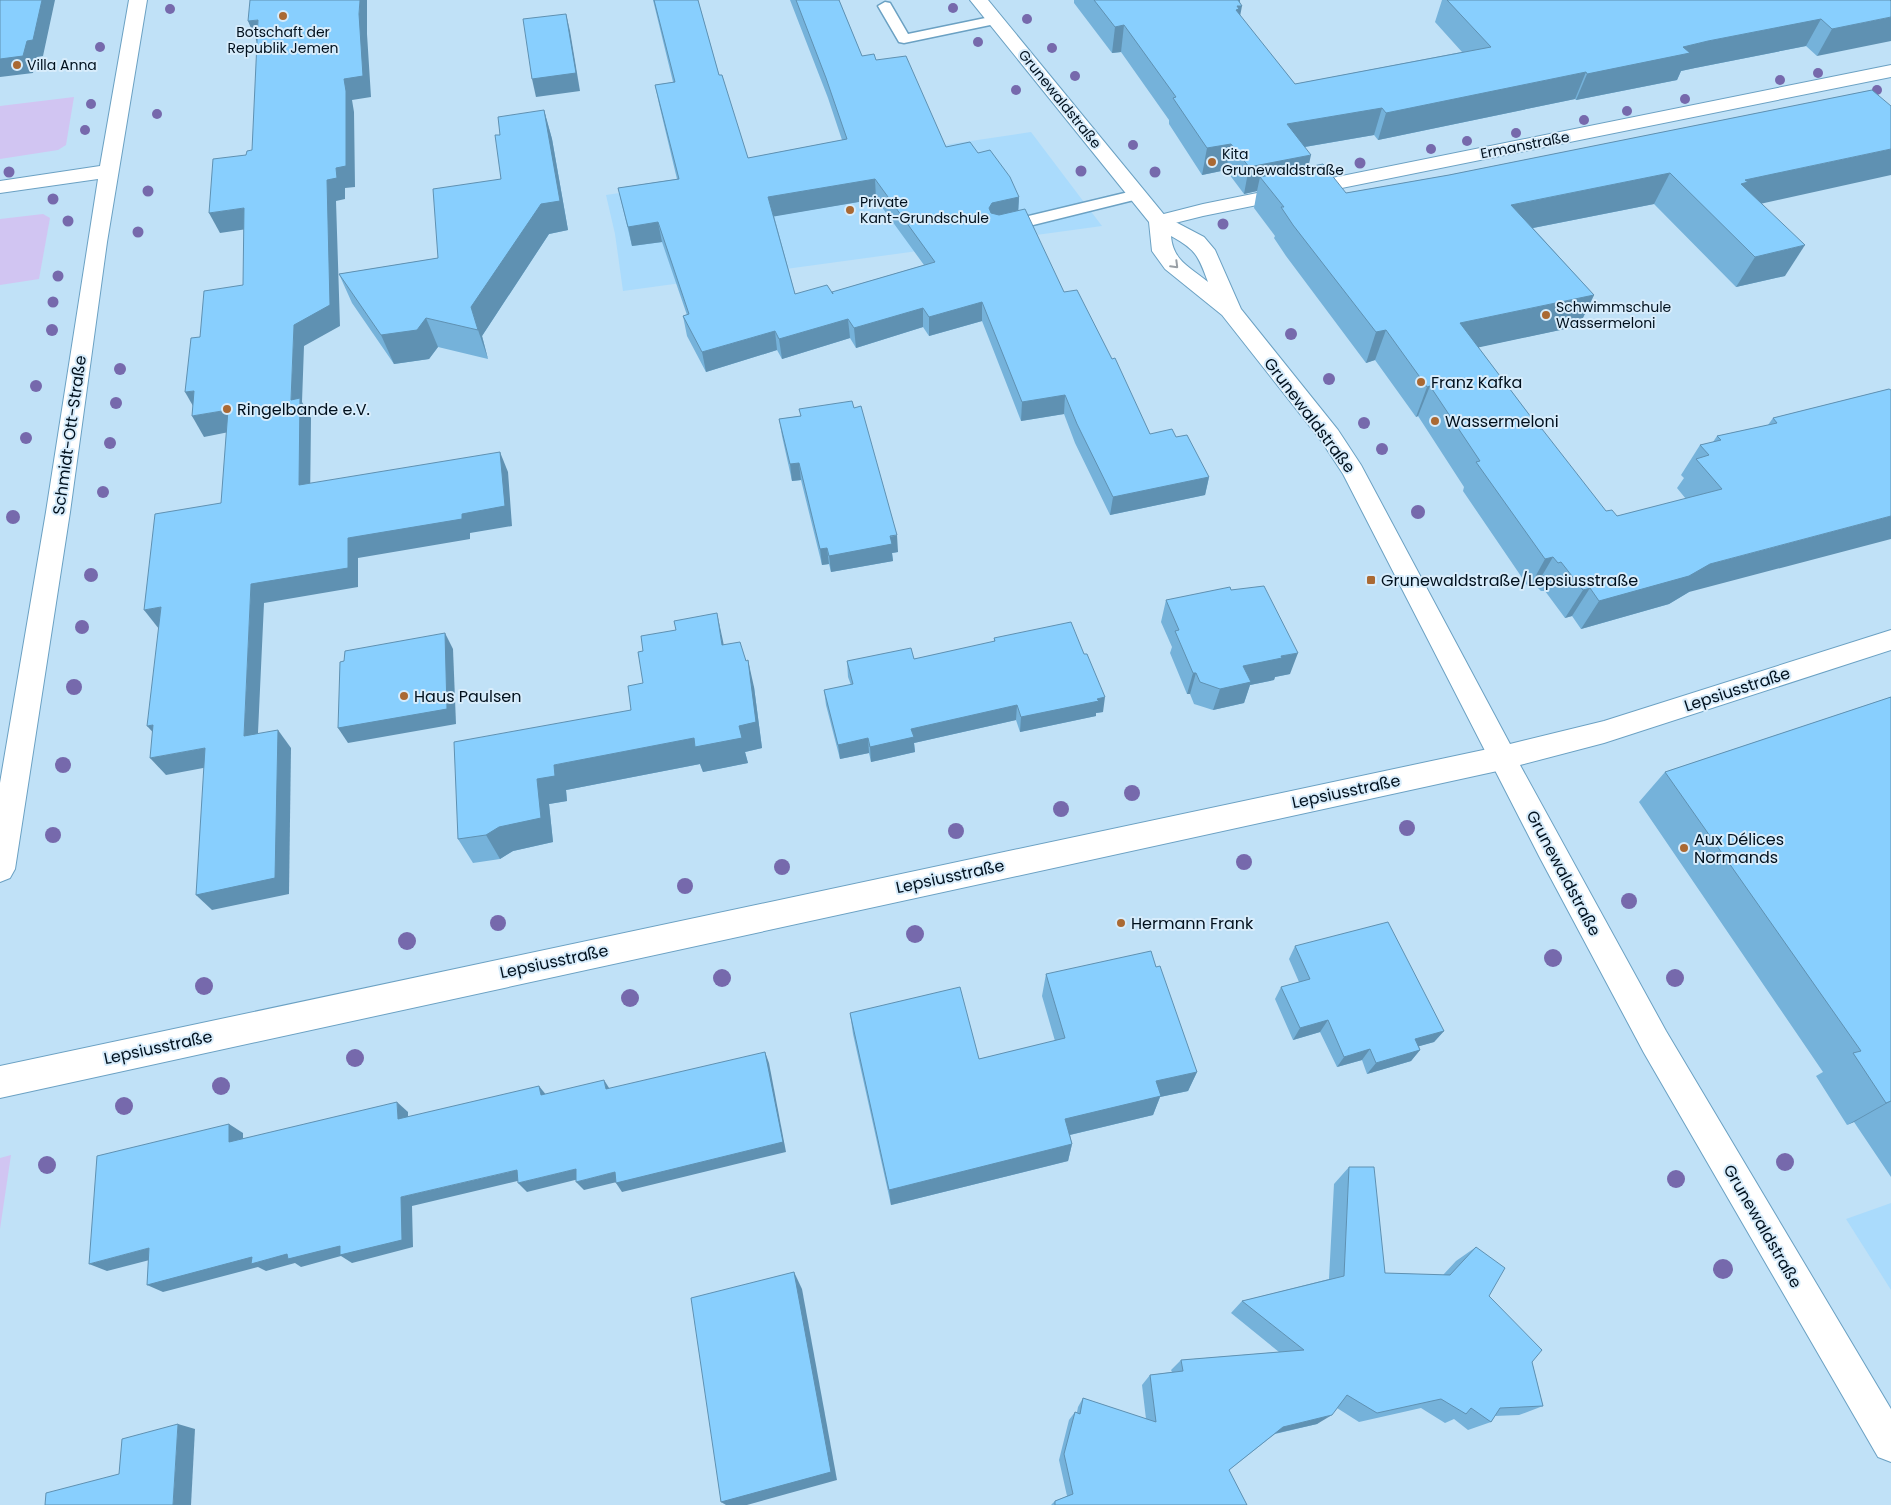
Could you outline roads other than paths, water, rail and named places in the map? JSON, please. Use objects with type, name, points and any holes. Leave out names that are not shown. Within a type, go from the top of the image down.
[{"type":"street","name":"Schmidt-Ott-Straße","points":[[0,869],[58,512],[95,252],[138,0]]},
{"type":"street","name":"Grunewaldstraße","points":[[979,0],[1159,221],[1196,242],[1208,255],[1230,310]]},
{"type":"street","name":"Ermanstraße","points":[[1159,221],[1213,208],[1891,71]]},
{"type":"street","points":[[0,187],[109,171]]},
{"type":"street","name":"Grunewaldstraße","points":[[1159,221],[1162,251],[1172,264],[1230,310],[1330,436],[1353,471],[1502,758],[1656,1042],[1891,1444]]},
{"type":"street","name":"Lepsiusstraße","points":[[0,1082],[1502,758],[1604,732],[1891,640]]},
{"type":"lane","points":[[885,6],[904,39],[995,20]]},
{"type":"lane","points":[[998,228],[1137,195]]},
{"type":"place","name":"Botschaft der Republik Jemen","points":[[283,16]]},
{"type":"place","name":"Villa Anna","points":[[17,65]]},
{"type":"place","name":"Kita Grunewaldstraße","points":[[1212,162]]},
{"type":"place","name":"Private Kant-Grundschule","points":[[850,210]]},
{"type":"place","name":"Schwimmschule Wassermeloni","points":[[1546,315]]},
{"type":"place","name":"Franz Kafka","points":[[1421,382]]},
{"type":"place","name":"Ringelbande e.V.","points":[[227,409]]},
{"type":"place","name":"Wassermeloni","points":[[1435,421]]},
{"type":"place","name":"Grunewaldstraße/Lepsiusstraße","points":[[1371,580]]},
{"type":"place","name":"Haus Paulsen","points":[[404,696]]},
{"type":"place","name":"Aux Délices Normands","points":[[1684,848]]},
{"type":"place","name":"Hermann Frank","points":[[1121,923]]}]
